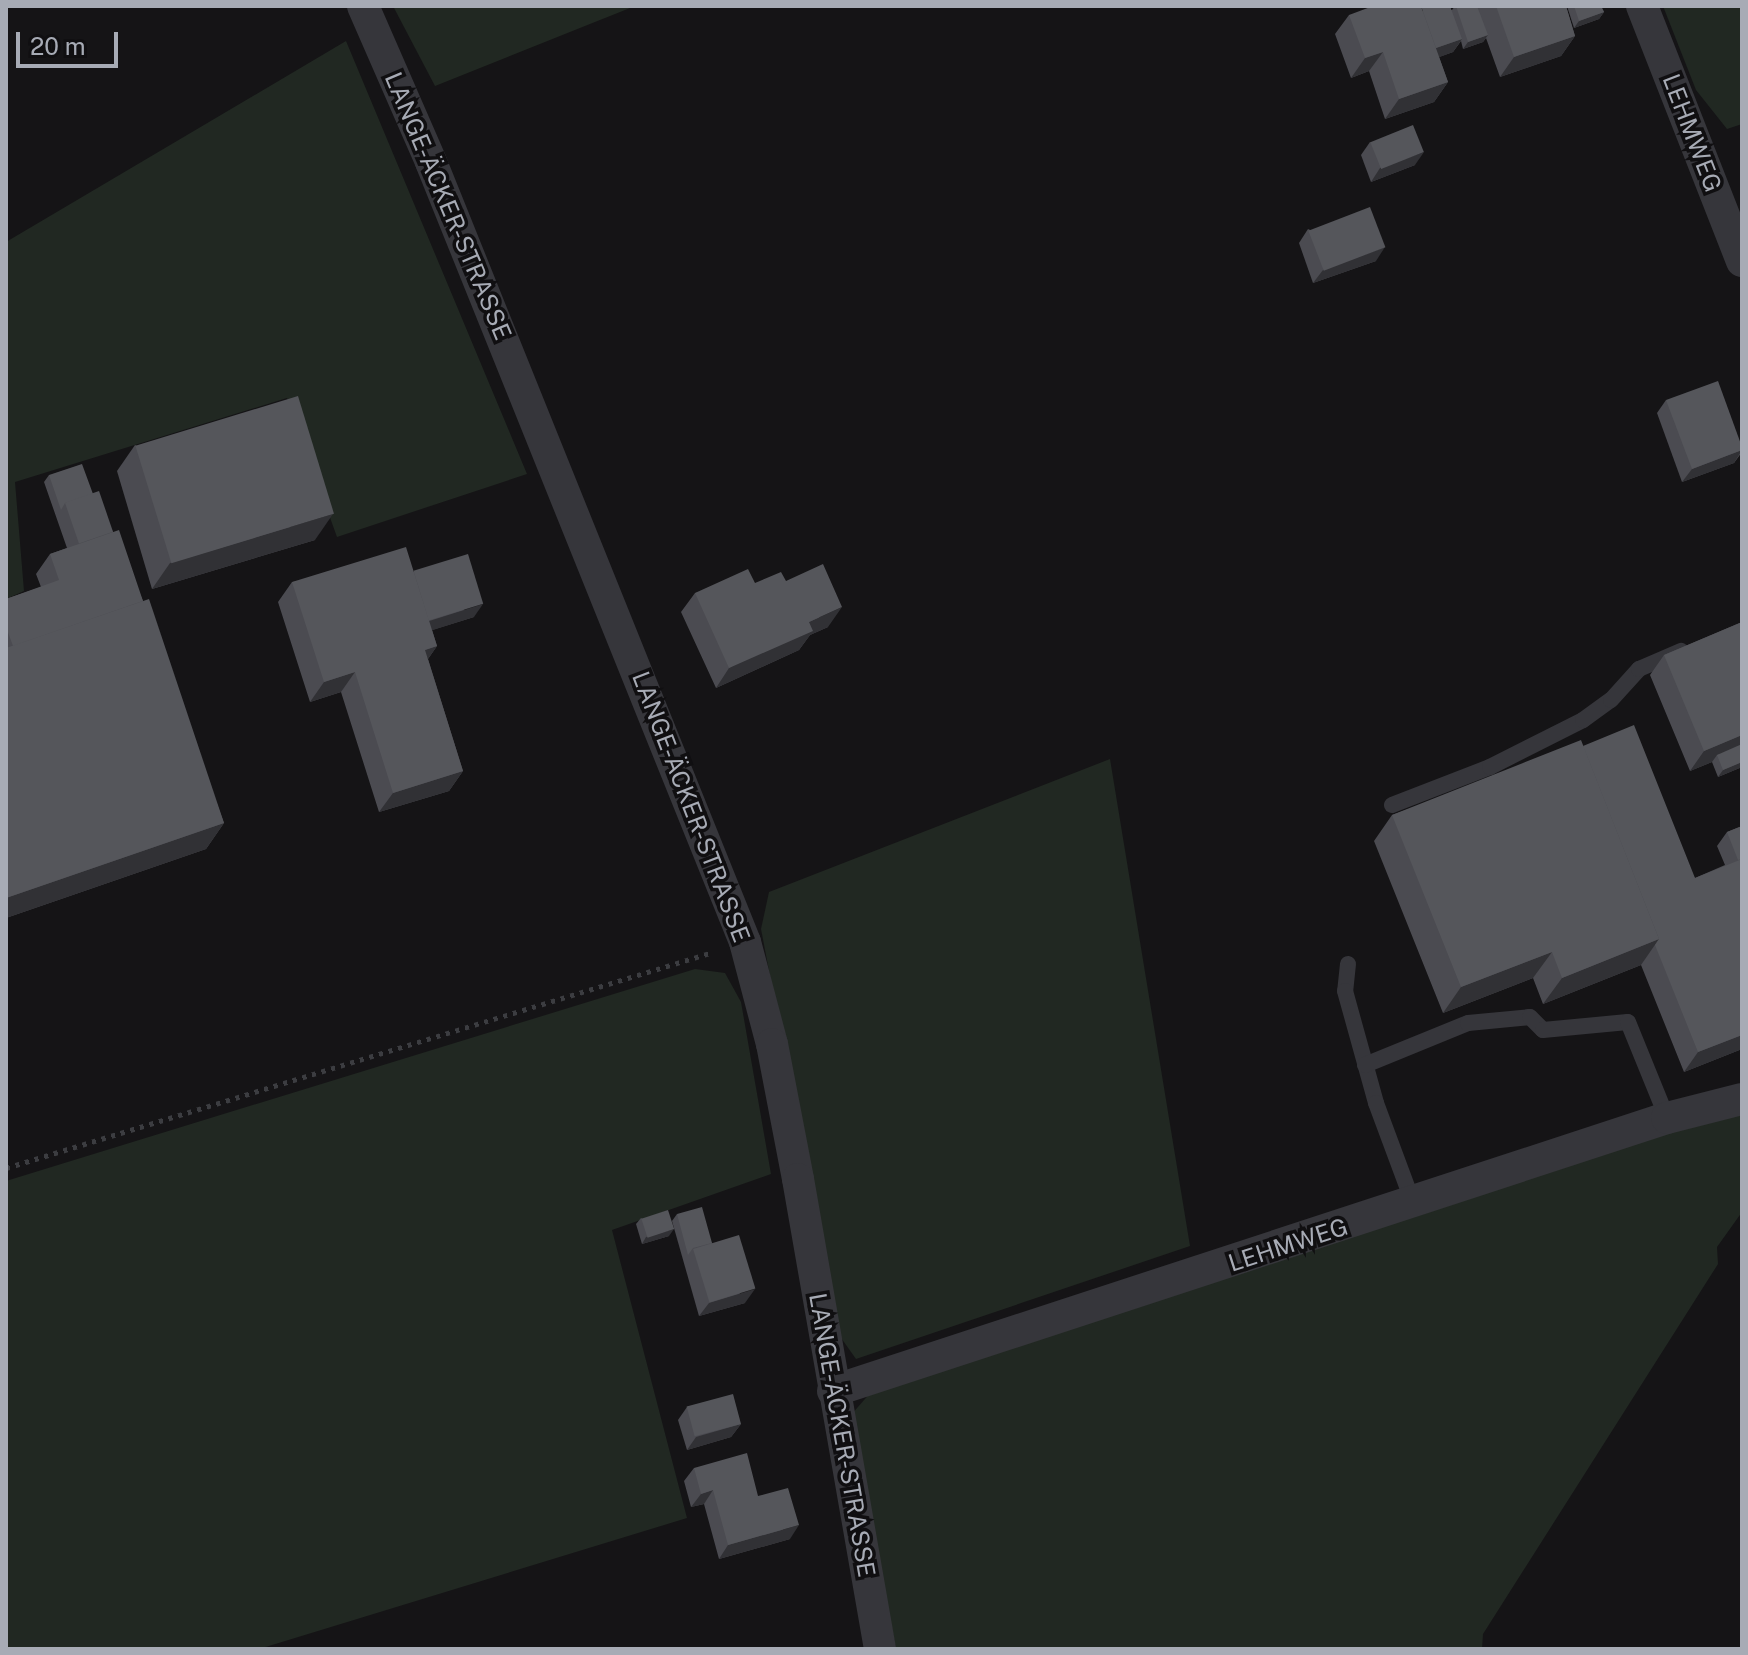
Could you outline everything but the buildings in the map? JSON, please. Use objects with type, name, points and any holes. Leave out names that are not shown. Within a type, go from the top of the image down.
[{"type":"street","name":"LANGE-ÄCKER-STRASSE","points":[[363,6],[506,346],[745,942],[772,1044],[880,1649]]},
{"type":"street","name":"LEHMWEG","points":[[1642,6],[1742,261]]},
{"type":"street","name":"LEHMWEG","points":[[833,1391],[1414,1205],[1667,1118],[1742,1099]]},
{"type":"lane","points":[[1392,805],[1490,767],[1583,720],[1611,700],[1639,669],[1703,642]]},
{"type":"lane","points":[[1348,964],[1345,991],[1365,1065],[1387,1144],[1414,1205]]},
{"type":"lane","points":[[1365,1065],[1468,1023],[1530,1017],[1543,1030],[1628,1022],[1667,1118]]},
{"type":"path","points":[[6,1168],[745,942]]},
{"type":"shaded area","points":[[393,6],[635,6],[435,86]]},
{"type":"shaded area","points":[[1663,6],[1742,6],[1742,124],[1727,129],[1696,90]]},
{"type":"shaded area","points":[[346,41],[527,474],[337,537],[287,398],[15,482],[24,591],[6,599],[6,242]]},
{"type":"shaded area","points":[[1110,759],[1190,1246],[856,1359],[839,1335],[761,929],[769,892]]},
{"type":"shaded area","points":[[695,969],[725,973],[741,1002],[771,1174],[612,1230],[687,1518],[259,1649],[6,1649],[6,1181]]},
{"type":"shaded area","points":[[1742,1106],[1742,1212],[1717,1247],[1718,1264],[1483,1634],[1482,1649],[896,1649],[851,1415],[871,1392]]}]
